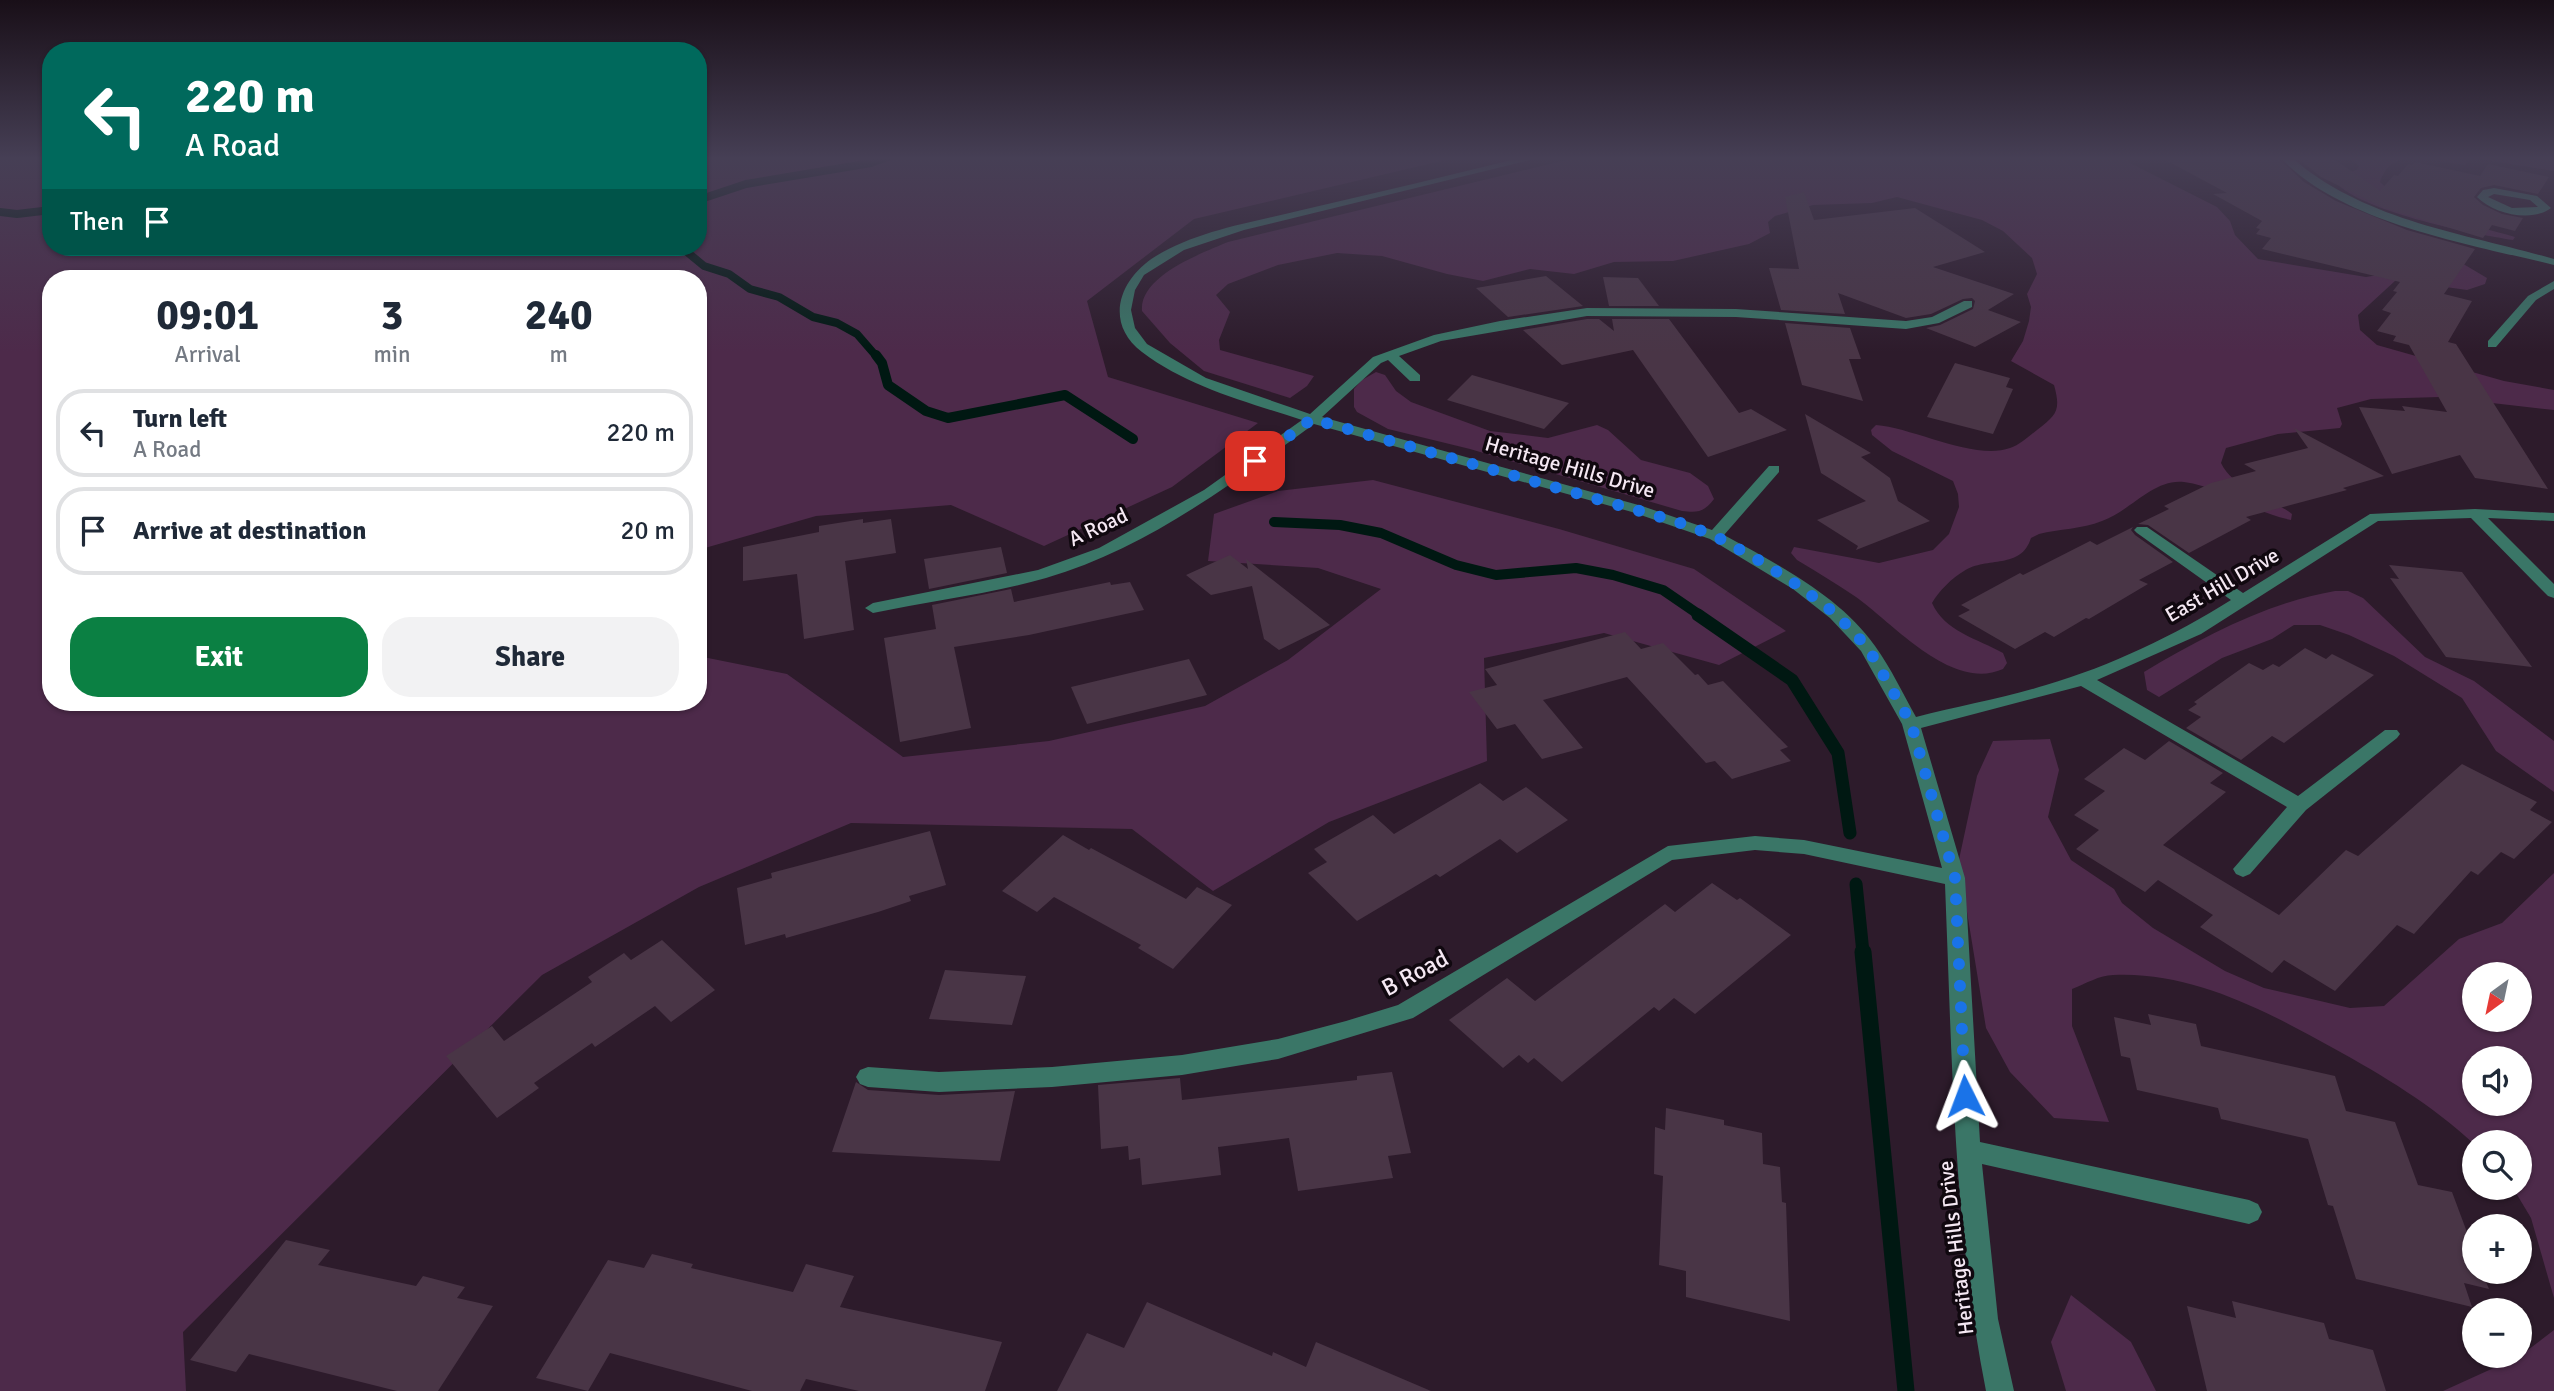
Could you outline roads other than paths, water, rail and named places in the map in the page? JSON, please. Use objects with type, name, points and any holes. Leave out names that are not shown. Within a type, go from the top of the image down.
[{"type":"street","name":"Heritage Hills Drive","points":[[1268,222],[1210,236],[1159,258],[1140,273],[1129,290],[1125,310],[1129,328],[1143,347],[1168,365],[1201,381],[1312,419],[1637,509],[1715,536],[1788,579],[1836,614],[1868,648],[1911,723],[1955,878],[1968,1150],[1985,1319],[2000,1391]]},
{"type":"street","points":[[2405,222],[2554,262]]},
{"type":"street","points":[[2492,344],[2532,299],[2554,284]]},
{"type":"street","points":[[1690,297],[1695,311]]},
{"type":"street","name":"A Road","points":[[873,608],[1042,574],[1104,551],[1209,493],[1312,419],[1377,360],[1438,338],[1500,325],[1587,312],[1695,311],[1911,330],[1968,304]]},
{"type":"street","points":[[1500,325],[1516,338]]},
{"type":"street","points":[[1390,355],[1415,378]]},
{"type":"street","points":[[1715,536],[1774,469]]},
{"type":"street","points":[[2475,513],[2554,593]]},
{"type":"street","name":"East Hill Drive","points":[[1911,723],[2023,697],[2083,679],[2195,630],[2375,517],[2475,513],[2554,517]]},
{"type":"street","points":[[2142,530],[2242,600]]},
{"type":"street","points":[[2083,679],[2299,805]]},
{"type":"street","points":[[2244,869],[2299,805],[2391,734]]},
{"type":"street","name":"B Road","points":[[868,1077],[939,1083],[1052,1077],[1182,1065],[1278,1049],[1346,1030],[1405,1012],[1668,853],[1755,843],[1804,847],[1955,878]]},
{"type":"street","points":[[1968,1150],[2249,1212]]},
{"type":"waterway","points":[[692,256],[704,266],[729,274],[750,289],[779,297],[813,317],[837,323],[857,334],[877,357]]},
{"type":"waterway","points":[[876,355],[882,363],[888,385],[926,411],[948,418],[1065,395],[1133,439]]},
{"type":"waterway","points":[[1274,522],[1340,525],[1381,533],[1456,565],[1496,575],[1576,568],[1613,575],[1663,590],[1701,616]]},
{"type":"waterway","points":[[1698,615],[1792,680],[1838,753],[1850,833]]},
{"type":"waterway","points":[[1856,884],[1863,953]]},
{"type":"waterway","points":[[1863,952],[1906,1391]]}]
